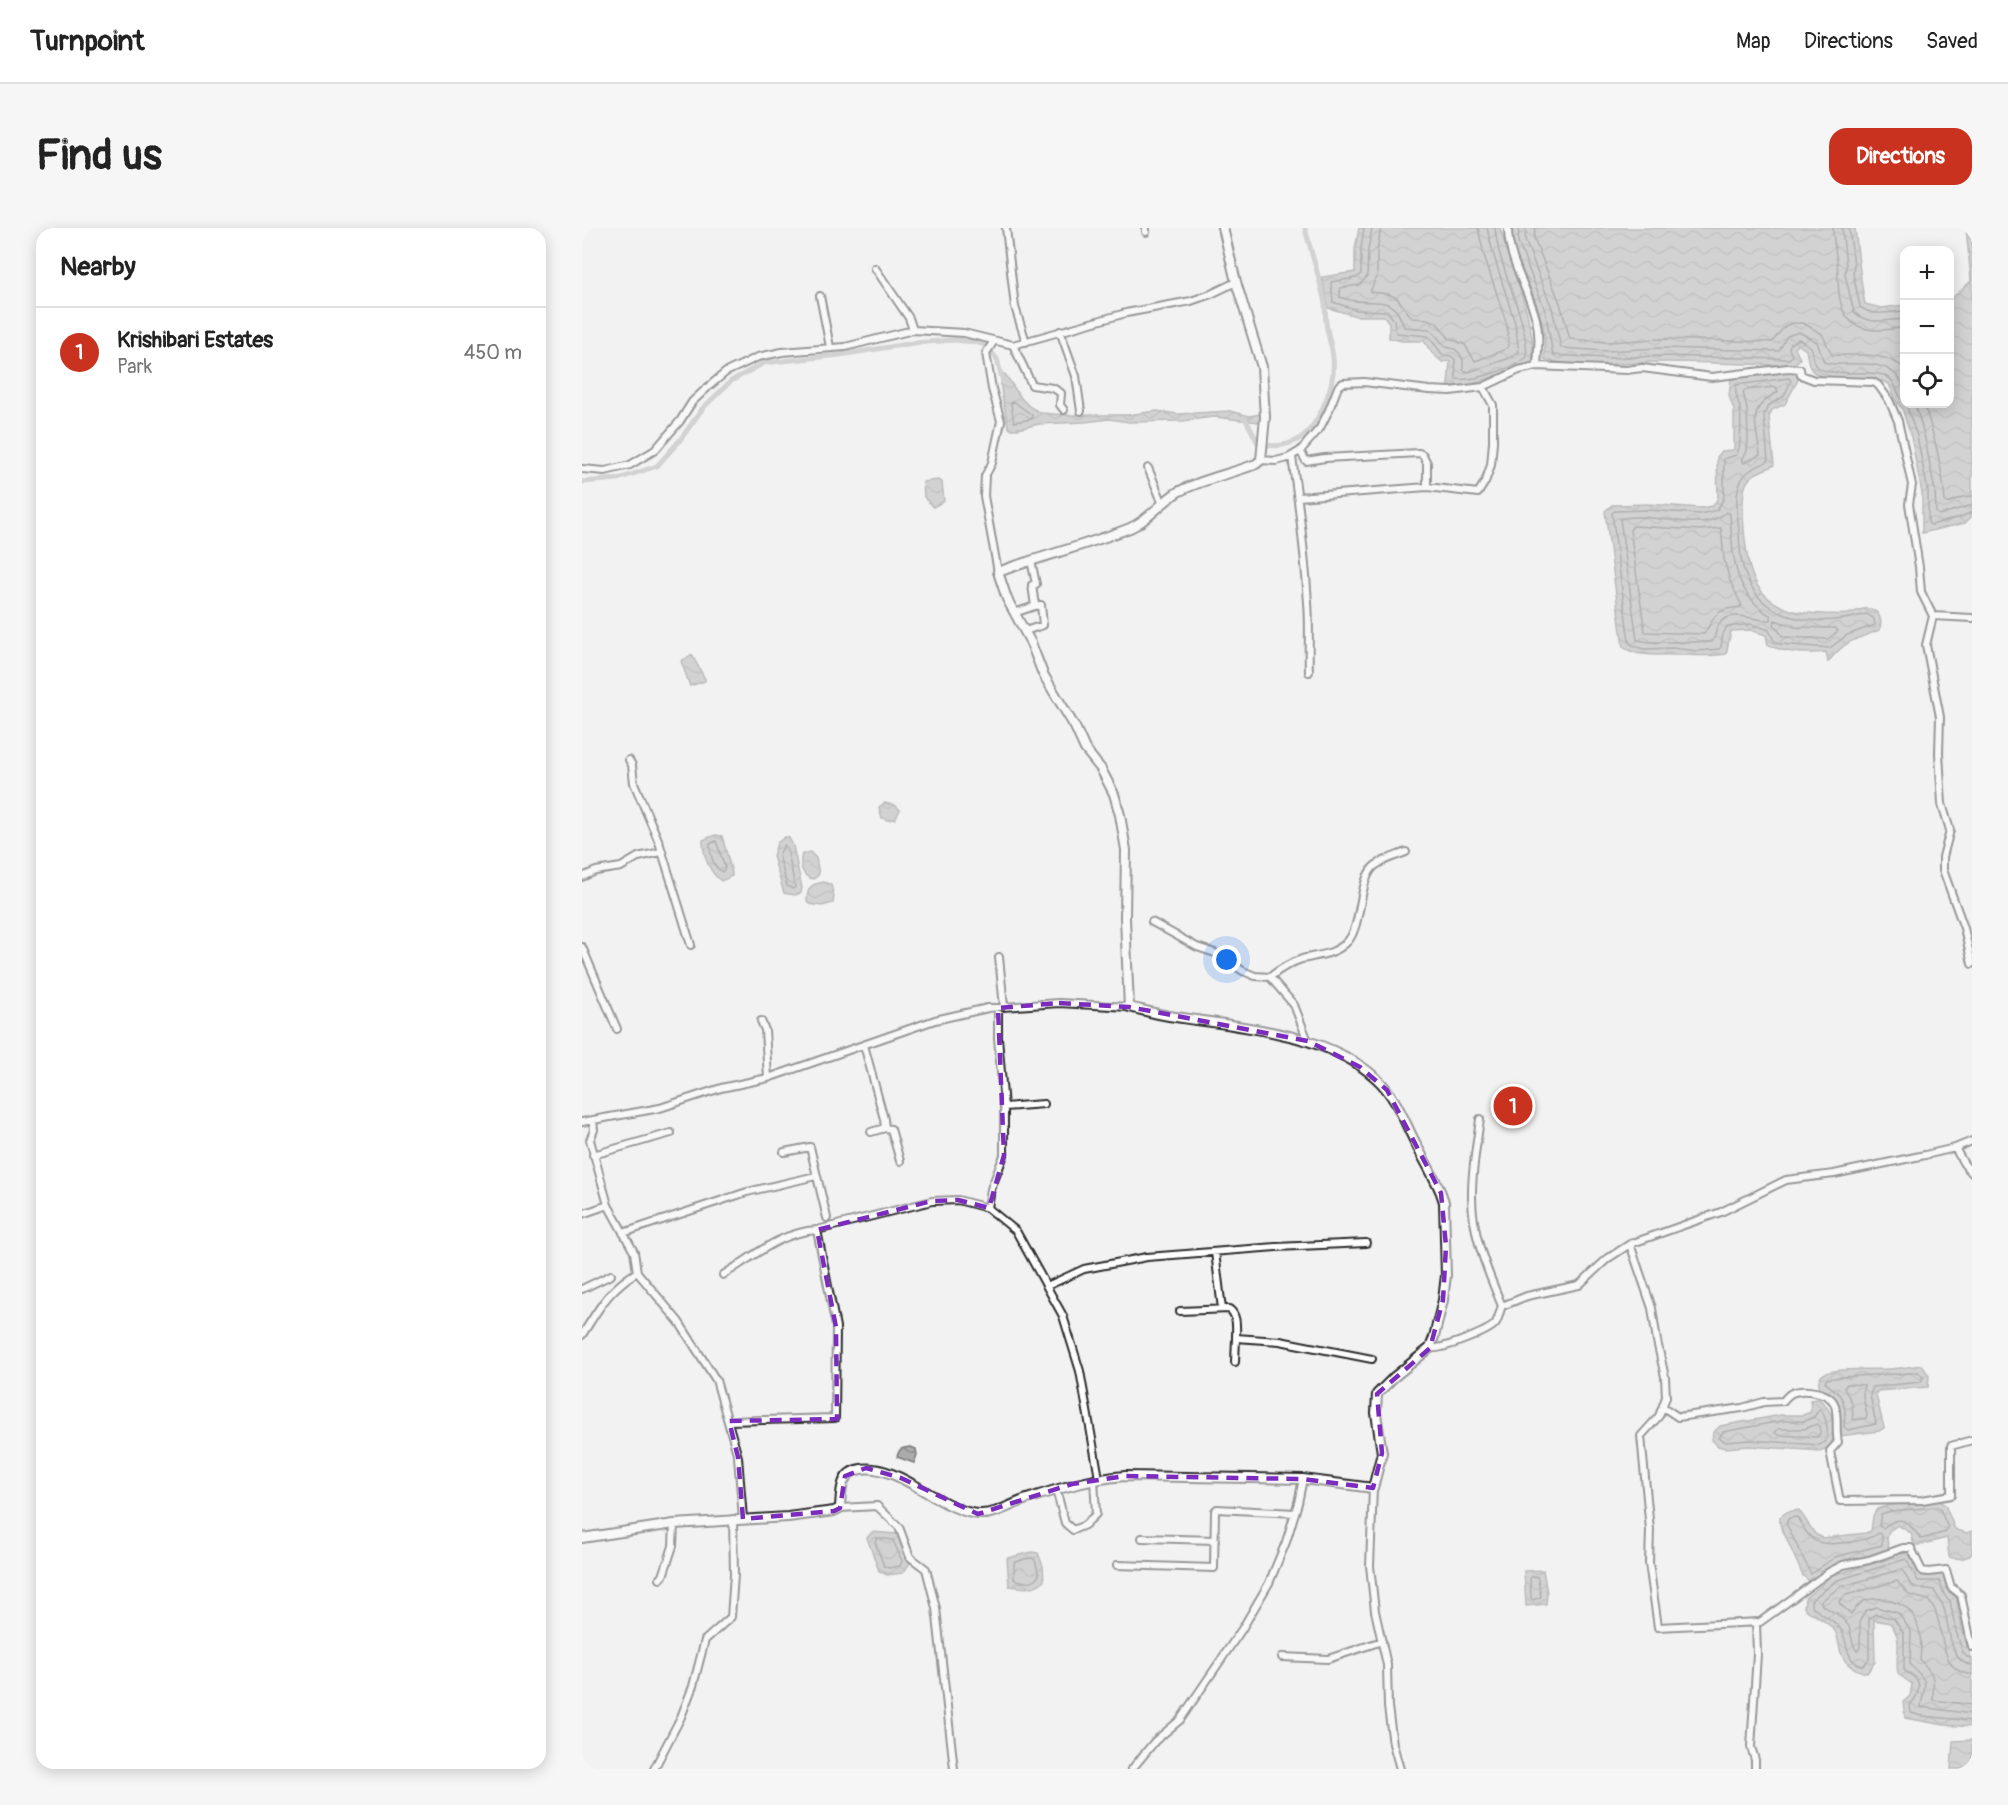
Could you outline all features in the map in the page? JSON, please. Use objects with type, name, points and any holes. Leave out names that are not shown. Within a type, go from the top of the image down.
[{"type":"main road","points":[[582,1538],[674,1524],[834,1511],[840,1508],[841,1486],[845,1476],[858,1469],[866,1468],[901,1478],[964,1511],[978,1514],[991,1514],[1056,1489],[1096,1479],[1151,1476],[1306,1479],[1373,1488],[1382,1453],[1376,1413],[1377,1394],[1430,1348],[1443,1300],[1446,1275],[1444,1202],[1441,1193],[1398,1106],[1376,1078],[1360,1067],[1308,1041],[1262,1029],[1168,1016],[1129,1007],[1125,918],[1126,850],[1120,815],[1101,769],[1085,749],[1075,727],[1043,674],[1025,631],[1000,582],[998,572],[1132,527],[1154,513],[1169,498],[1190,486],[1245,468],[1262,457],[1264,434],[1262,367],[1236,282],[1223,228]]},
{"type":"street","points":[[1006,228],[1016,307],[1026,342]]},
{"type":"street","points":[[1508,228],[1510,247],[1518,274],[1536,318],[1539,340],[1537,366]]},
{"type":"street","points":[[875,268],[909,318],[913,330]]},
{"type":"street","points":[[582,469],[605,471],[630,465],[655,450],[680,422],[692,402],[726,372],[758,357],[782,352],[845,347],[913,330],[964,333],[993,342],[1013,345],[1147,307],[1191,301],[1236,282]]},
{"type":"street","points":[[820,296],[830,347]]},
{"type":"street","points":[[1060,331],[1076,376],[1081,411]]},
{"type":"street","points":[[993,342],[986,353],[992,389],[1001,421],[992,463],[985,476],[984,496],[998,572]]},
{"type":"street","points":[[1013,345],[1032,385],[1053,388],[1061,393],[1060,405],[1064,410]]},
{"type":"street","points":[[1262,457],[1276,461],[1292,457],[1300,451],[1320,428],[1338,387],[1343,383],[1364,382],[1450,391],[1484,387],[1519,370],[1537,366],[1626,370],[1642,368],[1712,377],[1788,368],[1800,369],[1801,375],[1814,380],[1873,382],[1878,385],[1889,400],[1898,421],[1912,485],[1909,504],[1921,592],[1933,616],[1926,645],[1940,717],[1938,753],[1942,804],[1950,830],[1943,856],[1943,870],[1964,928],[1972,964]]},
{"type":"street","points":[[1298,497],[1427,487],[1478,493],[1491,465],[1493,405],[1484,387]]},
{"type":"street","points":[[1300,451],[1306,461],[1419,453],[1424,455],[1427,463],[1427,487]]},
{"type":"street","points":[[1292,457],[1308,605],[1307,638],[1310,672]]},
{"type":"street","points":[[1148,468],[1163,504]]},
{"type":"street","points":[[1031,560],[1036,584],[1032,585],[1035,606]]},
{"type":"street","points":[[1014,613],[1041,605],[1043,625],[1025,631]]},
{"type":"street","points":[[1933,616],[1972,618]]},
{"type":"street","points":[[629,760],[632,765],[634,783],[661,852],[691,945]]},
{"type":"street","points":[[582,877],[621,867],[638,857],[661,852]]},
{"type":"street","points":[[1152,922],[1197,947],[1215,953],[1243,971],[1255,976],[1270,977],[1284,966],[1301,959],[1331,953],[1348,940],[1357,920],[1367,875],[1375,865],[1406,852]]},
{"type":"street","points":[[582,947],[617,1029]]},
{"type":"street","points":[[988,1208],[991,1189],[1005,1155],[1004,1107],[998,1038],[1001,1007],[999,957]]},
{"type":"street","points":[[1270,977],[1294,1005],[1308,1041]]},
{"type":"street","points":[[582,1122],[660,1108],[721,1088],[768,1078],[935,1020],[1001,1007],[1059,1003],[1129,1007]]},
{"type":"street","points":[[761,1021],[765,1030],[768,1078]]},
{"type":"street","points":[[864,1045],[885,1119],[885,1128]]},
{"type":"street","points":[[1004,1107],[1044,1104]]},
{"type":"street","points":[[1430,1348],[1440,1348],[1489,1328],[1497,1320],[1502,1306],[1481,1252],[1474,1226],[1472,1175],[1480,1119]]},
{"type":"street","points":[[593,1120],[594,1130],[590,1140],[608,1205],[634,1252],[637,1272],[680,1322],[716,1380],[738,1457],[743,1519]]},
{"type":"street","points":[[872,1132],[885,1128],[891,1129],[900,1161]]},
{"type":"street","points":[[594,1155],[671,1133]]},
{"type":"street","points":[[1502,1306],[1527,1296],[1579,1285],[1607,1259],[1630,1244],[1721,1212],[1786,1180],[1833,1174],[1955,1148],[1972,1141]]},
{"type":"street","points":[[784,1152],[810,1147],[828,1218]]},
{"type":"street","points":[[1955,1148],[1972,1173]]},
{"type":"street","points":[[623,1233],[747,1192],[816,1176]]},
{"type":"street","points":[[723,1275],[779,1239],[805,1231],[932,1201],[958,1200],[988,1208],[1016,1231],[1063,1316],[1080,1371],[1096,1479],[1096,1514],[1085,1526],[1073,1530],[1065,1523],[1056,1489]]},
{"type":"street","points":[[582,1214],[608,1205]]},
{"type":"street","points":[[729,1421],[833,1419],[837,1417],[836,1327],[817,1230]]},
{"type":"street","points":[[1047,1286],[1084,1269],[1147,1257],[1366,1244]]},
{"type":"street","points":[[1630,1244],[1652,1308],[1665,1377],[1666,1397],[1659,1416],[1641,1436],[1650,1530],[1649,1563],[1658,1627],[1760,1622],[1836,1569],[1903,1548],[1911,1548],[1922,1571],[1946,1570],[1951,1587],[1961,1595],[1972,1647]]},
{"type":"street","points":[[1215,1252],[1222,1309]]},
{"type":"street","points":[[582,1335],[605,1298],[620,1283],[637,1272]]},
{"type":"street","points":[[582,1289],[611,1275]]},
{"type":"street","points":[[1180,1311],[1222,1309],[1232,1311],[1236,1325],[1235,1362]]},
{"type":"street","points":[[1236,1338],[1280,1341],[1372,1359]]},
{"type":"street","points":[[1662,1407],[1678,1417],[1742,1408],[1764,1402],[1783,1401],[1791,1393],[1807,1391],[1827,1395],[1834,1403],[1836,1418],[1838,1442],[1830,1451],[1840,1501],[1922,1500],[1951,1495],[1951,1446],[1972,1440]]},
{"type":"street","points":[[1132,1769],[1155,1741],[1180,1720],[1242,1629],[1269,1583],[1306,1479]]},
{"type":"street","points":[[1373,1488],[1370,1566],[1375,1611],[1387,1665],[1390,1726],[1400,1769]]},
{"type":"street","points":[[840,1508],[877,1506],[899,1527],[910,1557],[926,1569],[936,1608],[954,1769]]},
{"type":"street","points":[[1117,1565],[1214,1568],[1215,1511],[1217,1509],[1295,1513]]},
{"type":"street","points":[[654,1769],[681,1717],[693,1686],[705,1640],[730,1617],[734,1575],[733,1519]]},
{"type":"street","points":[[660,1579],[674,1546],[674,1524]]},
{"type":"street","points":[[1142,1538],[1215,1540]]},
{"type":"street","points":[[1755,1769],[1751,1747],[1757,1654],[1756,1622]]},
{"type":"street","points":[[1282,1657],[1328,1659],[1382,1641]]},
{"type":"highlighted area","points":[[1059,1003],[1129,1007],[1308,1041],[1360,1067],[1387,1090],[1441,1193],[1446,1246],[1443,1300],[1430,1348],[1377,1394],[1382,1453],[1373,1488],[1303,1479],[1125,1476],[1072,1484],[978,1514],[901,1478],[866,1468],[845,1476],[840,1508],[834,1511],[743,1519],[738,1457],[729,1421],[837,1419],[836,1327],[817,1230],[932,1201],[958,1200],[989,1208],[1004,1155],[998,1008]]},
{"type":"water","points":[[1359,228],[1500,228],[1527,314],[1533,348],[1532,362],[1471,385],[1448,386],[1450,361],[1442,362],[1424,341],[1402,341],[1389,338],[1389,323],[1384,316],[1356,316],[1328,308],[1322,277],[1355,272],[1355,249]]},
{"type":"water","points":[[1514,228],[1855,228],[1865,304],[1881,308],[1900,306],[1900,406],[1889,384],[1870,379],[1835,378],[1816,374],[1810,367],[1806,350],[1797,344],[1795,348],[1800,359],[1793,365],[1664,362],[1588,365],[1544,359],[1545,344],[1540,315],[1512,244],[1510,233]]},
{"type":"water","points":[[1966,228],[1972,228],[1972,516],[1965,523],[1922,533],[1922,493],[1911,437],[1902,408],[1954,408],[1954,296],[1971,281]]},
{"type":"water","points":[[1795,372],[1798,380],[1785,404],[1772,410],[1769,417],[1774,465],[1752,476],[1744,489],[1744,529],[1750,569],[1760,589],[1769,599],[1783,607],[1812,613],[1843,614],[1870,609],[1880,617],[1879,630],[1846,645],[1828,662],[1826,652],[1804,653],[1782,650],[1768,645],[1766,635],[1750,630],[1731,631],[1726,654],[1719,655],[1648,655],[1635,653],[1623,647],[1605,511],[1612,505],[1648,504],[1700,508],[1713,506],[1718,498],[1717,457],[1722,451],[1734,448],[1734,410],[1729,396],[1731,379]]},
{"type":"water","points":[[1002,374],[1005,374],[1030,407],[1041,413],[1127,415],[1157,411],[1178,414],[1230,411],[1249,416],[1260,414],[1262,419],[1259,422],[1214,417],[1182,421],[1129,422],[1109,419],[1039,424],[1010,429],[1002,393]]},
{"type":"water","points":[[938,480],[942,482],[944,501],[933,507],[924,497],[923,482]]},
{"type":"water","points":[[692,655],[705,681],[690,686],[681,661]]},
{"type":"water","points":[[884,803],[895,805],[900,810],[895,819],[882,818],[879,807]]},
{"type":"water","points":[[715,835],[722,836],[732,873],[732,876],[721,881],[710,868],[703,846],[703,840]]},
{"type":"water","points":[[785,837],[789,838],[793,846],[802,888],[801,893],[795,895],[784,893],[773,856],[777,843]]},
{"type":"water","points":[[810,852],[816,858],[819,874],[814,879],[804,874],[801,866],[802,854]]},
{"type":"water","points":[[824,882],[831,885],[833,903],[822,906],[809,904],[807,901],[809,889],[813,885]]},
{"type":"water","points":[[1922,1365],[1929,1376],[1928,1387],[1877,1391],[1884,1428],[1879,1431],[1840,1436],[1838,1405],[1832,1395],[1820,1389],[1819,1380],[1822,1375],[1843,1370],[1893,1369]]},
{"type":"water","points":[[1819,1399],[1831,1414],[1833,1427],[1831,1446],[1820,1451],[1749,1446],[1725,1448],[1718,1446],[1712,1440],[1713,1433],[1720,1426],[1781,1415],[1803,1415],[1811,1412],[1810,1400]]},
{"type":"water","points":[[911,1447],[916,1449],[917,1455],[914,1463],[897,1457],[901,1449]]},
{"type":"water","points":[[1939,1501],[1945,1505],[1955,1529],[1966,1533],[1972,1531],[1972,1554],[1969,1556],[1949,1557],[1947,1538],[1914,1545],[1911,1533],[1898,1525],[1889,1531],[1887,1539],[1889,1551],[1837,1563],[1811,1582],[1803,1576],[1780,1524],[1780,1517],[1787,1512],[1799,1510],[1815,1534],[1822,1538],[1866,1533],[1871,1531],[1873,1516],[1877,1509],[1890,1505]]},
{"type":"water","points":[[872,1532],[897,1534],[910,1563],[903,1573],[887,1575],[879,1571],[867,1538]]},
{"type":"water","points":[[1032,1552],[1038,1553],[1043,1566],[1044,1581],[1032,1587],[1009,1586],[1007,1558]]},
{"type":"water","points":[[1901,1553],[1912,1555],[1922,1576],[1943,1573],[1949,1592],[1956,1597],[1962,1629],[1972,1660],[1972,1727],[1905,1718],[1903,1702],[1910,1696],[1912,1684],[1898,1674],[1898,1642],[1890,1623],[1874,1620],[1875,1662],[1867,1673],[1845,1661],[1832,1627],[1804,1608],[1805,1598],[1829,1576],[1886,1560]]},
{"type":"water","points":[[1543,1570],[1547,1593],[1546,1604],[1526,1606],[1524,1571]]},
{"type":"water","points":[[1972,1740],[1972,1769],[1951,1769],[1953,1741]]},
{"type":"waterway","points":[[1243,418],[1258,443],[1275,446],[1286,444],[1302,437],[1309,430],[1321,412],[1330,390],[1333,368],[1332,349],[1321,285],[1305,228]]},
{"type":"waterway","points":[[582,482],[618,479],[657,466],[680,440],[703,408],[731,381],[764,363],[840,355],[914,343],[954,340],[987,346],[997,359],[1003,382]]},
{"type":"place","name":"Krishibari Estates","points":[[1513,1106]]}]
